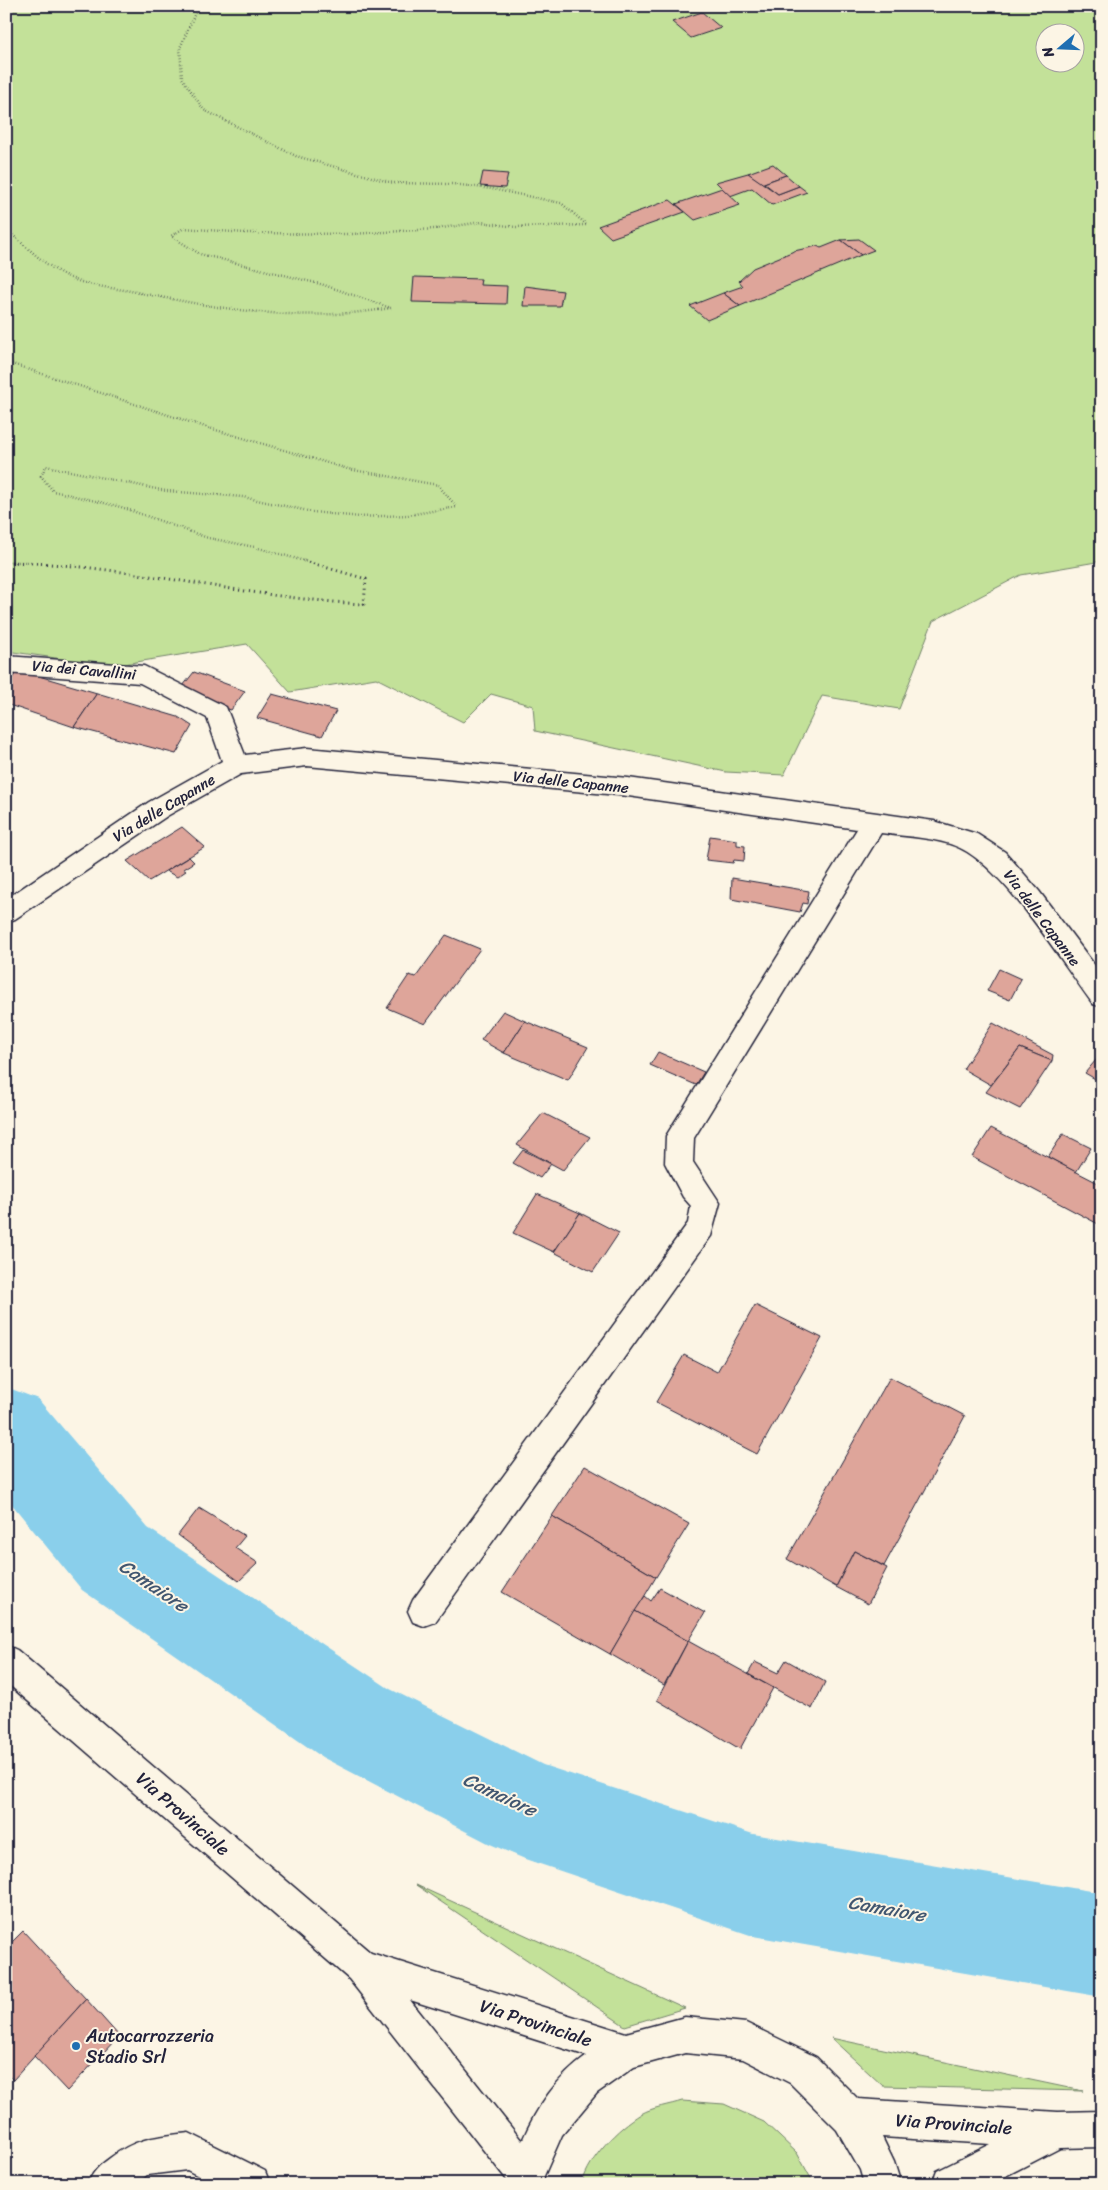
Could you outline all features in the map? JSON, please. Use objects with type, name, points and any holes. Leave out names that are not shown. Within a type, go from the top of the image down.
[{"type":"street","name":"Via dei Cavallini","points":[[6,664],[144,675],[217,713],[236,765]]},
{"type":"street","name":"Via delle Capanne","points":[[6,912],[158,809],[236,765],[307,757],[628,787],[934,831],[968,841],[996,859],[1030,898],[1102,996]]},
{"type":"street","points":[[424,1611],[701,1227],[706,1204],[693,1188],[679,1163],[680,1136],[875,822]]},
{"type":"street","name":"Via Provinciale","points":[[6,1661],[361,1967],[526,2179]]},
{"type":"street","name":"Via Provinciale","points":[[361,1967],[626,2051]]},
{"type":"street","name":"Via Provinciale","points":[[526,2179],[549,2122],[584,2080],[626,2051],[685,2035],[746,2041],[803,2070],[850,2117],[876,2162],[883,2184]]},
{"type":"street","name":"Via Provinciale","points":[[850,2117],[1058,2130],[1102,2129]]},
{"type":"street","name":"Via Provinciale","points":[[950,2184],[1058,2130]]},
{"type":"street","points":[[106,2184],[140,2158],[189,2150],[252,2184]]},
{"type":"path","points":[[6,229],[40,259],[73,279],[205,308],[288,316],[367,313],[391,308],[324,285],[200,254],[171,236],[184,228],[246,232],[351,234],[435,229],[482,222],[515,227],[587,225],[561,203],[492,189],[452,184],[394,184],[296,156],[204,110],[182,78],[180,48],[198,6]]},
{"type":"path","points":[[6,362],[199,425],[348,469],[438,485],[457,507],[408,515],[360,517],[313,512],[244,497],[166,491],[46,466],[42,476],[53,491],[121,507],[208,538],[255,547],[366,579],[364,604],[308,601],[115,570],[28,562],[6,562]]},
{"type":"green space","points":[[6,6],[1102,6],[1102,561],[1021,575],[933,621],[899,709],[822,696],[784,775],[726,772],[535,731],[533,706],[491,694],[463,722],[376,678],[290,692],[247,644],[112,666],[6,651]]},
{"type":"green space","points":[[416,1885],[685,2008],[625,2026]]},
{"type":"green space","points":[[831,2038],[1083,2091],[883,2086]]},
{"type":"green space","points":[[682,2101],[724,2104],[764,2122],[797,2153],[814,2184],[582,2184],[598,2154],[623,2127],[641,2114]]},
{"type":"building","points":[[702,12],[721,28],[691,38],[672,22]]},
{"type":"building","points":[[773,164],[786,175],[761,184],[748,173]]},
{"type":"building","points":[[483,172],[508,174],[505,188],[480,186]]},
{"type":"building","points":[[748,173],[778,194],[799,186],[807,192],[772,205],[752,188],[730,196],[716,182]]},
{"type":"building","points":[[786,175],[799,186],[778,194],[764,183]]},
{"type":"building","points":[[722,188],[740,205],[695,220],[676,204]]},
{"type":"building","points":[[670,200],[685,212],[611,238],[598,226]]},
{"type":"building","points":[[859,239],[874,250],[861,255],[841,240]]},
{"type":"building","points":[[841,240],[861,255],[740,306],[723,293],[743,286],[739,281],[753,268],[794,251],[817,246],[821,248]]},
{"type":"building","points":[[414,277],[481,279],[480,285],[507,286],[506,304],[412,302]]},
{"type":"building","points":[[525,286],[563,291],[560,306],[523,306]]},
{"type":"building","points":[[723,293],[740,306],[707,320],[690,306]]},
{"type":"building","points":[[18,670],[97,693],[74,727],[6,704],[6,687]]},
{"type":"building","points":[[194,672],[245,691],[231,710],[179,691]]},
{"type":"building","points":[[97,693],[178,717],[192,726],[176,754],[74,727]]},
{"type":"building","points":[[272,694],[336,711],[322,736],[257,718]]},
{"type":"building","points":[[182,827],[205,847],[149,881],[127,861]]},
{"type":"building","points":[[710,836],[737,840],[737,845],[745,846],[744,861],[734,860],[733,863],[706,860]]},
{"type":"building","points":[[189,857],[194,862],[183,869],[186,871],[177,877],[166,871]]},
{"type":"building","points":[[732,878],[809,891],[807,904],[803,903],[800,912],[731,899]]},
{"type":"building","points":[[446,935],[480,949],[425,1024],[387,1008],[409,975],[416,977]]},
{"type":"building","points":[[999,969],[1021,979],[1010,1000],[987,991]]},
{"type":"building","points":[[503,1011],[525,1021],[504,1053],[481,1040]]},
{"type":"building","points":[[525,1021],[588,1047],[568,1080],[504,1053]]},
{"type":"building","points":[[993,1023],[1053,1055],[1052,1061],[1020,1048],[991,1085],[963,1069]]},
{"type":"building","points":[[1020,1048],[1052,1061],[1020,1109],[986,1092]]},
{"type":"building","points":[[658,1052],[704,1072],[696,1085],[650,1065]]},
{"type":"building","points":[[1102,1053],[1102,1083],[1085,1073]]},
{"type":"building","points":[[543,1113],[590,1137],[563,1170],[517,1145]]},
{"type":"building","points":[[991,1128],[1102,1185],[1102,1226],[972,1157]]},
{"type":"building","points":[[1063,1134],[1091,1148],[1076,1172],[1048,1157]]},
{"type":"building","points":[[523,1150],[551,1164],[540,1178],[513,1163]]},
{"type":"building","points":[[537,1194],[580,1213],[554,1252],[513,1233]]},
{"type":"building","points":[[580,1213],[619,1233],[593,1272],[554,1252]]},
{"type":"building","points":[[755,1305],[822,1338],[757,1454],[656,1402],[684,1355],[717,1372]]},
{"type":"building","points":[[890,1377],[965,1416],[884,1566],[854,1551],[836,1587],[787,1559]]},
{"type":"building","points":[[585,1466],[689,1524],[656,1577],[552,1516]]},
{"type":"building","points":[[199,1508],[245,1536],[235,1548],[258,1563],[239,1581],[178,1535]]},
{"type":"building","points":[[552,1516],[656,1577],[610,1654],[502,1592]]},
{"type":"building","points":[[854,1551],[887,1568],[868,1604],[836,1587]]},
{"type":"building","points":[[660,1588],[705,1613],[688,1641],[635,1611],[645,1596],[651,1601]]},
{"type":"building","points":[[635,1611],[688,1641],[664,1685],[610,1654]]},
{"type":"building","points":[[688,1641],[773,1688],[740,1749],[657,1700]]},
{"type":"building","points":[[786,1660],[825,1682],[812,1709],[748,1674],[755,1662],[778,1673]]},
{"type":"building","points":[[23,1931],[86,1999],[13,2080],[6,2073],[6,1948]]},
{"type":"building","name":"Autocarrozzeria Stadio Srl","points":[[86,1999],[119,2036],[67,2091],[34,2056]]},
{"type":"waterway","name":"Camaiore","points":[[6,1428],[115,1559],[356,1723],[525,1809],[753,1885],[1102,1945]]},
{"type":"place","name":"Autocarrozzeria Stadio Srl","points":[[76,2046]]}]
